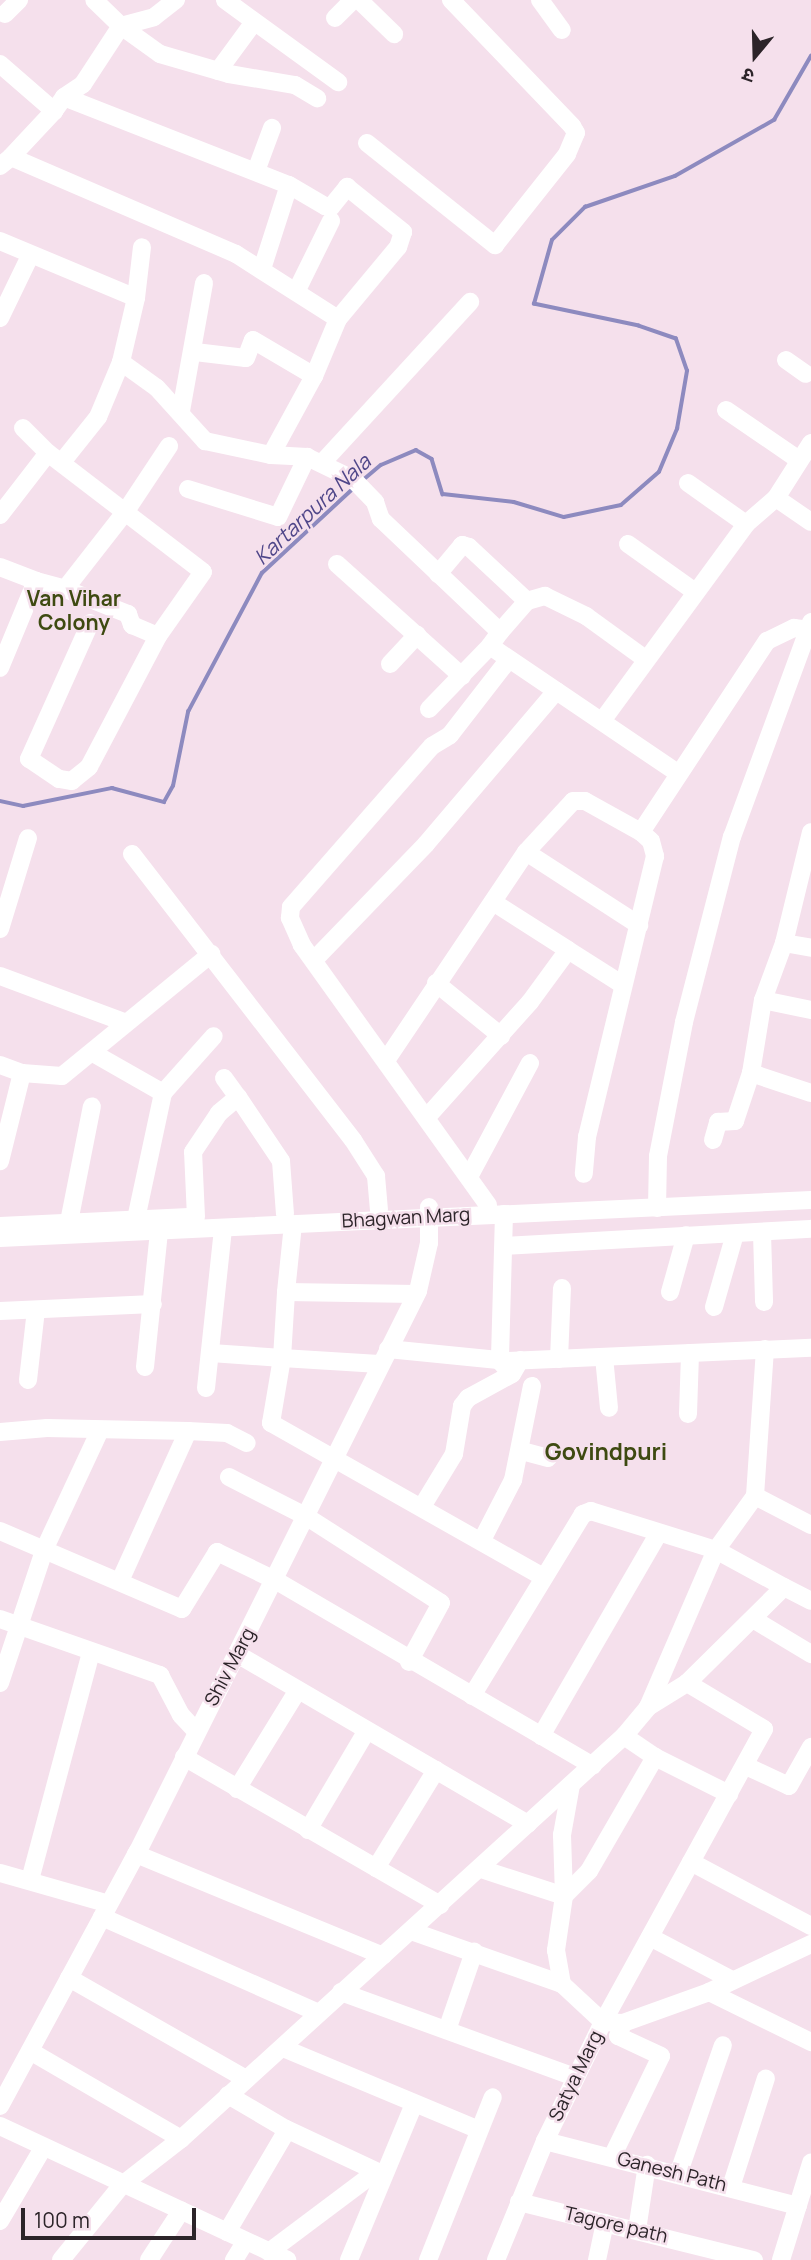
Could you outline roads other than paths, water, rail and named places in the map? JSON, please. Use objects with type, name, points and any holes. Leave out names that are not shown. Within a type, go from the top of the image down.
[{"type":"street","points":[[5,14],[19,0]]},
{"type":"street","points":[[94,0],[121,26],[160,54],[218,71],[295,85],[317,98]]},
{"type":"street","points":[[176,0],[154,18],[121,26],[83,85],[59,104],[5,161],[262,269],[338,319]]},
{"type":"street","points":[[225,0],[338,82]]},
{"type":"street","points":[[335,18],[353,0]]},
{"type":"street","points":[[359,0],[394,34]]},
{"type":"street","points":[[367,143],[495,245],[567,154],[576,133],[572,126],[451,0]]},
{"type":"street","points":[[545,2],[562,30]]},
{"type":"street","points":[[218,71],[254,22]]},
{"type":"street","points":[[0,64],[59,104],[256,171],[289,185],[325,206],[331,207],[348,187],[403,232],[398,247],[338,319],[314,376],[271,455]]},
{"type":"street","points":[[256,171],[272,128]]},
{"type":"street","points":[[262,269],[289,185]]},
{"type":"street","points":[[297,290],[331,221]]},
{"type":"street","points":[[0,241],[30,256],[136,298]]},
{"type":"street","points":[[0,515],[55,457],[98,417],[121,362],[136,298],[142,247]]},
{"type":"street","points":[[0,318],[30,256]]},
{"type":"street","points":[[181,411],[195,352],[204,283]]},
{"type":"street","points":[[188,489],[278,517],[315,460],[470,302]]},
{"type":"street","points":[[195,352],[246,358],[253,341],[314,376]]},
{"type":"street","points":[[786,360],[809,373]]},
{"type":"street","points":[[121,362],[181,411],[205,441],[271,455],[315,460],[354,479],[374,502],[381,519],[438,574],[509,659],[676,772]]},
{"type":"street","points":[[726,410],[799,460]]},
{"type":"street","points":[[23,428],[55,457],[204,572],[158,636],[85,773],[72,781],[59,779],[29,759],[90,622]]},
{"type":"street","points":[[602,721],[644,658],[746,524],[776,498],[811,443]]},
{"type":"street","points":[[65,589],[126,511],[169,446]]},
{"type":"street","points":[[688,483],[746,524]]},
{"type":"street","points":[[776,498],[811,522]]},
{"type":"street","points":[[628,544],[694,591]]},
{"type":"street","points":[[438,574],[462,545],[469,547],[527,601]]},
{"type":"street","points":[[337,564],[462,676]]},
{"type":"street","points":[[0,567],[128,614],[132,625],[158,636]]},
{"type":"street","points":[[0,668],[36,581]]},
{"type":"street","points":[[429,709],[462,676],[527,601],[545,596],[576,611],[644,658]]},
{"type":"street","points":[[641,832],[676,772],[767,641],[790,629],[810,627],[732,837],[684,1022],[658,1156],[657,1202]]},
{"type":"street","points":[[390,664],[417,635]]},
{"type":"street","points":[[488,1205],[470,1175],[293,929],[291,907],[432,746],[450,735],[509,659]]},
{"type":"street","points":[[315,960],[426,844],[556,691]]},
{"type":"street","points":[[387,1059],[526,852],[579,799],[641,832],[651,841],[655,856],[587,1137],[584,1174]]},
{"type":"street","points":[[713,1140],[718,1122],[735,1121],[751,1073],[764,1000],[805,875],[811,832]]},
{"type":"street","points":[[0,929],[28,838]]},
{"type":"street","points":[[526,852],[639,925]]},
{"type":"street","points":[[132,853],[361,1152],[376,1175],[379,1210]]},
{"type":"street","points":[[493,902],[623,985]]},
{"type":"street","points":[[784,943],[811,948]]},
{"type":"street","points":[[428,1116],[501,1036],[568,950]]},
{"type":"street","points":[[0,1065],[22,1073],[61,1076],[93,1053],[124,1022],[211,954]]},
{"type":"street","points":[[0,976],[124,1022]]},
{"type":"street","points":[[436,983],[501,1036]]},
{"type":"street","points":[[764,1000],[811,1010]]},
{"type":"street","points":[[136,1219],[163,1093],[214,1036]]},
{"type":"street","points":[[93,1053],[163,1093]]},
{"type":"street","points":[[470,1175],[530,1063]]},
{"type":"street","points":[[0,1161],[5,1115],[22,1073]]},
{"type":"street","points":[[751,1073],[811,1093]]},
{"type":"street","points":[[224,1078],[281,1161],[289,1219],[282,1358],[271,1423],[423,1505],[541,1576]]},
{"type":"street","points":[[196,1217],[193,1152],[219,1113],[238,1097]]},
{"type":"street","points":[[67,1228],[92,1106]]},
{"type":"street","name":"Bhagwan Marg","points":[[0,1238],[136,1219],[160,1224],[196,1217],[289,1219],[430,1212],[488,1205],[657,1202],[811,1189]]},
{"type":"street","name":"Bhagwan Marg","points":[[657,1202],[693,1207],[811,1199]]},
{"type":"street","name":"Bhagwan Marg","points":[[0,1226],[67,1228],[160,1224],[223,1227],[379,1210],[504,1214],[586,1204]]},
{"type":"street","points":[[713,1307],[736,1234],[737,1205]]},
{"type":"street","points":[[670,1292],[691,1235],[693,1207]]},
{"type":"street","name":"Shiv Marg","points":[[0,2106],[136,1854],[196,1731],[307,1517],[416,1294],[430,1212]]},
{"type":"street","points":[[504,1214],[511,1365]]},
{"type":"street","points":[[145,1367],[160,1224]]},
{"type":"street","points":[[206,1388],[223,1227]]},
{"type":"street","points":[[504,1246],[811,1229]]},
{"type":"street","points":[[762,1233],[764,1302]]},
{"type":"street","points":[[559,1359],[562,1288]]},
{"type":"street","points":[[286,1292],[416,1294]]},
{"type":"street","points":[[0,1311],[153,1304]]},
{"type":"street","points":[[28,1380],[36,1310]]},
{"type":"street","points":[[211,1353],[282,1358],[384,1356],[511,1365],[559,1359],[811,1348]]},
{"type":"street","points":[[61,2260],[122,2185],[181,2139],[341,1992],[481,1869],[625,1736],[648,1707],[716,1550],[755,1496],[765,1349]]},
{"type":"street","points":[[688,1414],[690,1353]]},
{"type":"street","points":[[604,1357],[609,1408]]},
{"type":"street","points":[[423,1505],[454,1454],[462,1406],[468,1398],[511,1365]]},
{"type":"street","points":[[482,1540],[513,1480],[522,1451],[532,1386]]},
{"type":"street","points":[[0,1683],[17,1625],[45,1548],[100,1430]]},
{"type":"street","points":[[0,1432],[100,1430],[227,1433],[247,1443]]},
{"type":"street","points":[[120,1581],[188,1432]]},
{"type":"street","points":[[522,1451],[548,1458]]},
{"type":"street","points":[[229,1477],[307,1517],[441,1603],[409,1662]]},
{"type":"street","points":[[755,1496],[811,1525]]},
{"type":"street","points":[[472,1696],[541,1576],[583,1514],[591,1511],[716,1550],[811,1601]]},
{"type":"street","points":[[0,1531],[45,1548],[182,1609],[217,1552],[275,1580],[409,1662],[593,1766]]},
{"type":"street","points":[[541,1736],[658,1534]]},
{"type":"street","points":[[648,1707],[687,1683],[785,1587]]},
{"type":"street","points":[[0,1619],[160,1675],[181,1715],[196,1731]]},
{"type":"street","points":[[753,1619],[811,1654]]},
{"type":"street","points":[[30,1880],[91,1653]]},
{"type":"street","points":[[237,1654],[366,1732],[528,1824]]},
{"type":"street","points":[[411,1931],[562,1984],[603,2022],[764,1729],[687,1683]]},
{"type":"street","points":[[237,1789],[298,1690]]},
{"type":"street","points":[[308,1830],[366,1732]]},
{"type":"street","points":[[625,1736],[655,1757],[729,1794]]},
{"type":"street","points":[[746,1766],[789,1786],[811,1747]]},
{"type":"street","points":[[184,1757],[440,1905]]},
{"type":"street","points":[[564,1896],[589,1871],[655,1757]]},
{"type":"street","points":[[376,1868],[436,1770]]},
{"type":"street","points":[[562,1984],[556,1950],[564,1896],[562,1835],[571,1784]]},
{"type":"street","points":[[136,1854],[383,1956]]},
{"type":"street","points":[[691,1862],[811,1926]]},
{"type":"street","points":[[481,1869],[564,1896]]},
{"type":"street","points":[[0,1873],[30,1880],[106,1910],[319,2012]]},
{"type":"street","points":[[650,1937],[732,1980]]},
{"type":"street","name":"Satya Marg","points":[[496,2260],[573,2077],[603,2022],[623,2023],[709,1992],[811,1944]]},
{"type":"street","points":[[447,2030],[474,1952]]},
{"type":"street","points":[[69,1978],[246,2079]]},
{"type":"street","points":[[341,1992],[573,2077]]},
{"type":"street","points":[[709,1992],[811,2042]]},
{"type":"street","points":[[612,2157],[661,2056],[618,2036],[623,2023]]},
{"type":"street","points":[[679,2172],[723,2045]]},
{"type":"street","points":[[283,2048],[480,2130]]},
{"type":"street","points":[[30,2051],[181,2139]]},
{"type":"street","points":[[731,2187],[766,2078]]},
{"type":"street","points":[[229,2095],[287,2130],[382,2174]]},
{"type":"street","points":[[428,2260],[492,2097]]},
{"type":"street","points":[[349,2260],[382,2174],[414,2104]]},
{"type":"street","points":[[0,2126],[287,2260]]},
{"type":"street","points":[[227,2232],[287,2130]]},
{"type":"street","name":"Ganesh Path","points":[[545,2141],[679,2172],[798,2206]]},
{"type":"street","points":[[0,2221],[43,2148]]},
{"type":"street","points":[[781,2260],[811,2163]]},
{"type":"street","points":[[637,2230],[647,2165]]},
{"type":"street","points":[[269,2252],[369,2177],[382,2174]]},
{"type":"street","name":"Tagore path","points":[[519,2202],[754,2260]]},
{"type":"street","points":[[149,2260],[181,2211]]},
{"type":"street","points":[[597,2260],[605,2223]]},
{"type":"street","points":[[234,2260],[246,2241]]},
{"type":"waterway","name":"Kartarpura Nala","points":[[363,480],[381,465],[416,450],[432,459],[443,494],[514,502],[564,517],[621,505],[659,472],[677,429],[687,371],[676,339],[639,326],[534,304],[552,240],[585,207],[675,176],[774,120],[811,56]]},
{"type":"waterway","name":"Kartarpura Nala","points":[[0,801],[23,806],[112,788],[164,802],[173,786],[188,712],[262,573],[355,487]]},
{"type":"district","name":"Van Vihar Colony","points":[[74,610]]},
{"type":"district","name":"Govindpuri","points":[[606,1451]]}]
